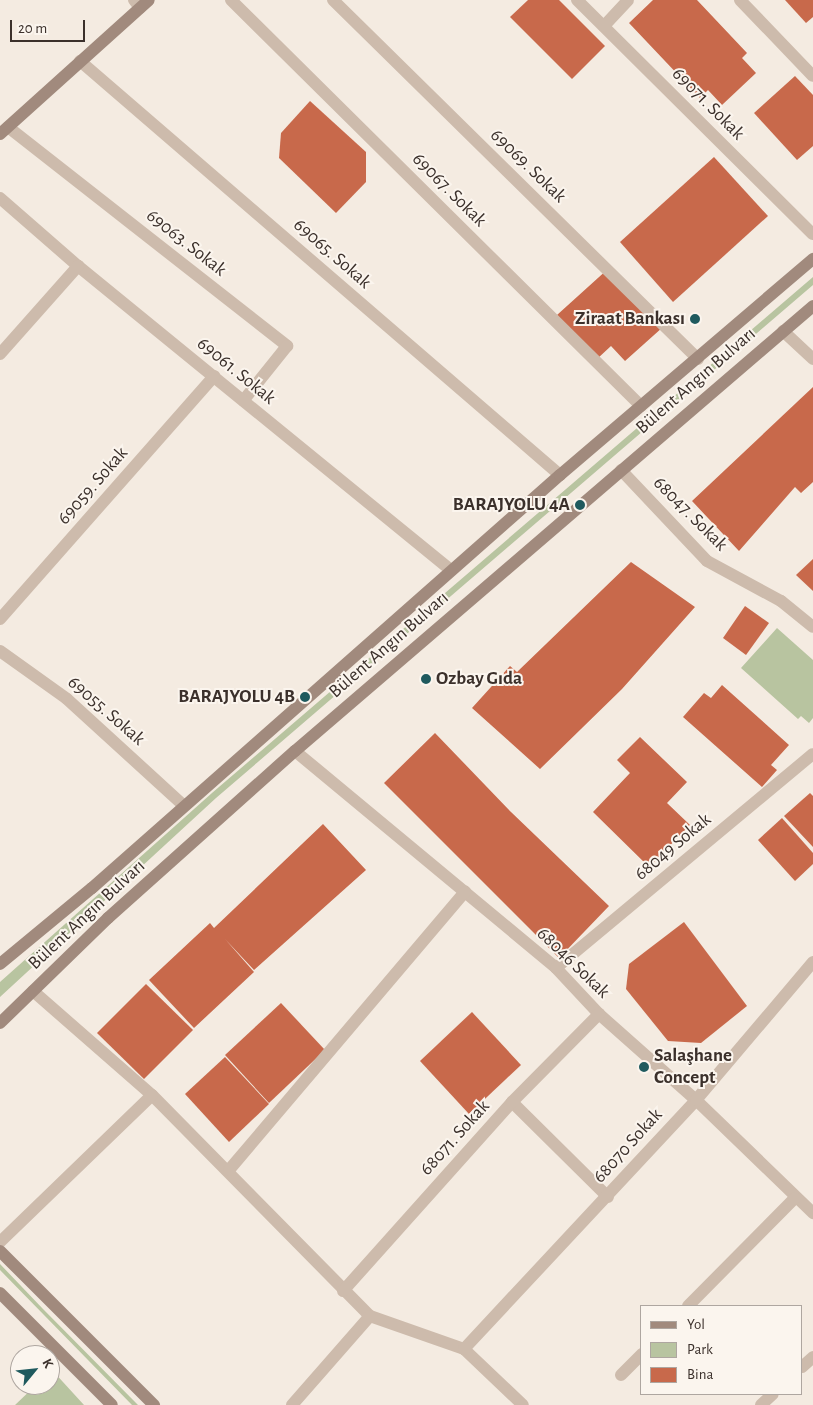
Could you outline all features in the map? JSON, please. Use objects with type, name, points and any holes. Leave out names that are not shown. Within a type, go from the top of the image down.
[{"type":"main road","points":[[4,130],[141,3]]},
{"type":"main road","name":"Bülent Angın Bulvarı","points":[[0,964],[92,888],[183,805],[451,570],[813,259]]},
{"type":"main road","name":"Bülent Angın Bulvarı","points":[[0,1023],[108,918],[295,751],[813,306]]},
{"type":"main road","points":[[0,1251],[154,1405]]},
{"type":"main road","points":[[0,1293],[112,1405]]},
{"type":"street","name":"69067. Sokak","points":[[231,0],[641,406]]},
{"type":"street","name":"69069. Sokak","points":[[333,0],[698,359]]},
{"type":"street","name":"69071. Sokak","points":[[577,0],[813,234]]},
{"type":"street","points":[[604,26],[628,0]]},
{"type":"street","points":[[740,0],[813,76]]},
{"type":"street","name":"69065. Sokak","points":[[80,61],[560,475]]},
{"type":"street","name":"69063. Sokak","points":[[4,130],[287,346],[243,400]]},
{"type":"street","name":"69061. Sokak","points":[[0,198],[78,266],[451,570]]},
{"type":"street","points":[[0,354],[78,266]]},
{"type":"street","points":[[783,331],[813,358]]},
{"type":"street","name":"69059. Sokak","points":[[0,619],[214,376]]},
{"type":"street","name":"68047. Sokak","points":[[621,470],[707,561],[781,601],[813,627]]},
{"type":"street","name":"69055. Sokak","points":[[0,651],[67,699],[183,805]]},
{"type":"street","name":"68046 Sokak","points":[[295,751],[556,968],[599,1014],[696,1100],[813,1214]]},
{"type":"street","name":"68049 Sokak","points":[[556,968],[813,754]]},
{"type":"street","points":[[228,1170],[465,892]]},
{"type":"street","name":"68070 Sokak","points":[[464,1349],[608,1197],[696,1100],[813,962]]},
{"type":"street","points":[[33,991],[152,1095],[370,1316],[464,1349],[523,1405]]},
{"type":"street","name":"68071. Sokak","points":[[344,1291],[512,1102],[599,1014]]},
{"type":"street","points":[[0,1242],[152,1095]]},
{"type":"street","points":[[512,1102],[608,1197]]},
{"type":"street","points":[[689,1305],[795,1198]]},
{"type":"street","points":[[292,1405],[370,1316]]},
{"type":"street","points":[[621,1375],[640,1356]]},
{"type":"street","points":[[803,1366],[813,1357]]},
{"type":"street","points":[[761,1405],[772,1395]]},
{"type":"green space","points":[[813,277],[813,285],[216,798],[0,997],[0,982],[212,793]]},
{"type":"green space","points":[[777,628],[813,660],[813,718],[809,723],[801,716],[798,719],[741,668]]},
{"type":"green space","points":[[0,1264],[138,1405],[132,1405],[0,1270]]},
{"type":"green space","points":[[60,1379],[84,1405],[15,1405],[26,1395],[60,1395]]},
{"type":"building","points":[[528,0],[559,0],[605,46],[572,79],[510,17]]},
{"type":"building","points":[[653,0],[697,0],[747,53],[742,58],[756,73],[722,105],[708,90],[700,98],[629,23]]},
{"type":"building","points":[[785,0],[813,0],[813,17],[806,23]]},
{"type":"building","points":[[795,76],[813,95],[813,146],[797,160],[754,113]]},
{"type":"building","points":[[310,101],[366,152],[366,182],[336,213],[279,158],[281,133]]},
{"type":"building","points":[[714,157],[768,216],[673,302],[620,242]]},
{"type":"building","points":[[609,268],[663,327],[625,361],[611,346],[597,359],[557,315]]},
{"type":"building","points":[[813,387],[813,482],[801,493],[795,487],[739,551],[692,501]]},
{"type":"building","points":[[813,559],[813,591],[796,575]]},
{"type":"building","points":[[631,562],[695,607],[622,689],[540,769],[472,708],[510,666],[517,672]]},
{"type":"building","points":[[745,606],[769,623],[746,655],[723,638]]},
{"type":"building","points":[[722,685],[789,745],[771,765],[777,770],[762,787],[683,717],[704,693],[711,698]]},
{"type":"building","points":[[435,733],[511,812],[609,906],[559,958],[384,783]]},
{"type":"building","points":[[640,737],[687,782],[667,803],[690,825],[649,867],[593,812],[630,773],[617,760]]},
{"type":"building","points":[[810,793],[813,796],[813,847],[784,816]]},
{"type":"building","points":[[782,818],[813,853],[813,864],[795,881],[758,840]]},
{"type":"building","points":[[323,824],[366,870],[254,970],[225,939],[254,972],[194,1028],[149,980],[210,923],[214,928]]},
{"type":"building","points":[[684,922],[747,1006],[701,1043],[668,1041],[626,989],[629,964]]},
{"type":"building","points":[[146,984],[193,1030],[144,1079],[97,1033]]},
{"type":"building","points":[[281,1003],[325,1050],[269,1103],[225,1055]]},
{"type":"building","points":[[472,1012],[521,1065],[469,1114],[420,1061]]},
{"type":"building","points":[[225,1057],[269,1104],[229,1142],[185,1094]]},
{"type":"place","name":"Ziraat Bankası","points":[[695,319]]},
{"type":"place","name":"BARAJYOLU 4A","points":[[580,505]]},
{"type":"place","name":"Ozbay Gıda","points":[[426,679]]},
{"type":"place","name":"BARAJYOLU 4B","points":[[305,697]]},
{"type":"place","name":"Salaşhane Concept","points":[[644,1067]]}]
